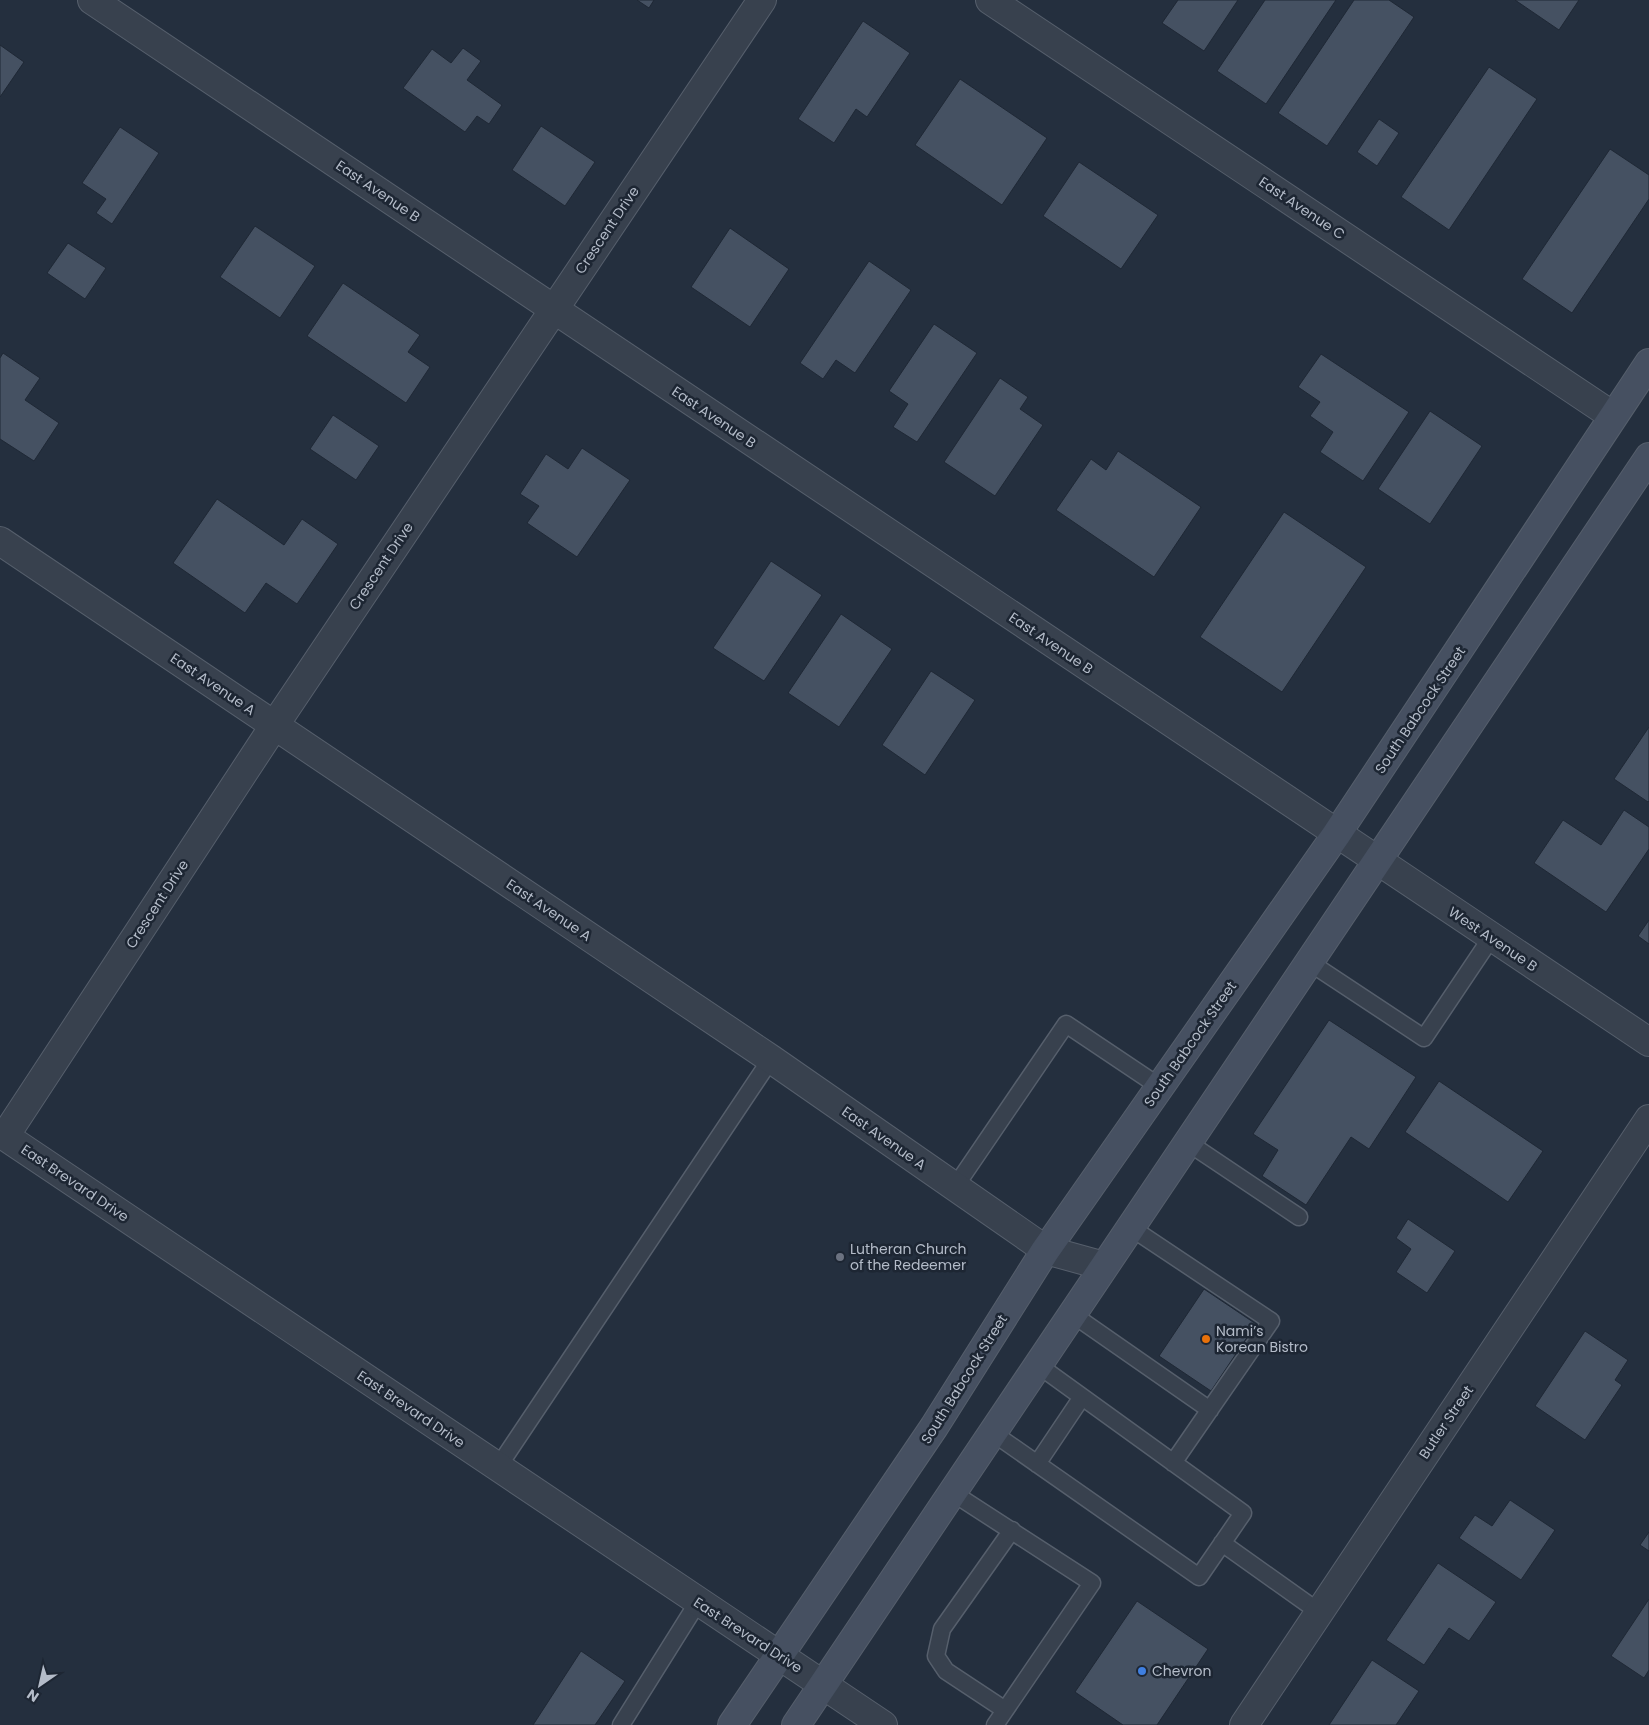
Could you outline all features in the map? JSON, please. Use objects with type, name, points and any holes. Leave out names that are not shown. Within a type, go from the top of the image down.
[{"type":"main road","name":"South Babcock Street","points":[[732,1725],[934,1427],[1046,1250],[1336,835],[1649,363]]},
{"type":"main road","points":[[796,1725],[1649,456]]},
{"type":"street","name":"East Avenue B","points":[[92,0],[1336,835]]},
{"type":"street","name":"Crescent Drive","points":[[2,1134],[553,309],[762,0]]},
{"type":"street","name":"East Avenue C","points":[[990,0],[1613,416]]},
{"type":"street","name":"East Avenue A","points":[[0,541],[772,1059],[1046,1250],[1104,1266]]},
{"type":"street","name":"West Avenue B","points":[[1336,835],[1649,1042]]},
{"type":"street","name":"Butler Street","points":[[1244,1725],[1649,1120]]},
{"type":"street","name":"East Brevard Drive","points":[[2,1134],[882,1725]]},
{"type":"lane","points":[[1309,962],[1424,1038],[1491,938]]},
{"type":"lane","points":[[955,1187],[1066,1024],[1160,1087]]},
{"type":"lane","points":[[498,1468],[772,1059]]},
{"type":"lane","points":[[1187,1142],[1299,1218]]},
{"type":"lane","points":[[1130,1227],[1271,1321],[1172,1462]]},
{"type":"lane","points":[[1072,1314],[1210,1410]]},
{"type":"lane","points":[[993,1433],[1199,1577],[1243,1513],[1038,1365]]},
{"type":"lane","points":[[1037,1464],[1082,1397]]},
{"type":"lane","points":[[953,1493],[1092,1583],[995,1725]]},
{"type":"lane","points":[[1005,1710],[946,1670],[936,1656],[942,1630],[1012,1530]]},
{"type":"lane","points":[[1222,1543],[1319,1612]]},
{"type":"lane","points":[[620,1725],[698,1602]]},
{"type":"building","points":[[637,0],[654,0],[649,8]]},
{"type":"building","points":[[1178,0],[1238,0],[1204,51],[1162,23]]},
{"type":"building","points":[[1265,0],[1336,0],[1266,104],[1217,71]]},
{"type":"building","points":[[1354,0],[1389,0],[1414,17],[1327,146],[1278,113]]},
{"type":"building","points":[[1515,0],[1579,0],[1559,30]]},
{"type":"building","points":[[863,21],[910,53],[867,117],[856,109],[834,143],[798,119]]},
{"type":"building","points":[[0,45],[24,62],[0,97]]},
{"type":"building","points":[[463,48],[481,61],[467,80],[502,105],[489,124],[477,116],[465,132],[403,88],[432,49],[451,63]]},
{"type":"building","points":[[1489,67],[1537,99],[1449,230],[1401,197]]},
{"type":"building","points":[[960,79],[1047,138],[1002,205],[915,145]]},
{"type":"building","points":[[1379,119],[1399,133],[1377,166],[1357,152]]},
{"type":"building","points":[[541,126],[595,162],[565,206],[512,170]]},
{"type":"building","points":[[120,127],[159,153],[112,224],[96,213],[106,199],[82,183]]},
{"type":"building","points":[[1610,149],[1649,175],[1649,199],[1572,313],[1522,279]]},
{"type":"building","points":[[1079,162],[1158,215],[1121,269],[1043,216]]},
{"type":"building","points":[[255,226],[315,266],[280,318],[220,277]]},
{"type":"building","points":[[730,228],[789,269],[750,327],[691,287]]},
{"type":"building","points":[[68,243],[106,268],[85,299],[47,273]]},
{"type":"building","points":[[869,261],[911,290],[855,373],[836,360],[823,379],[800,363]]},
{"type":"building","points":[[343,283],[420,335],[408,352],[430,367],[406,403],[307,336]]},
{"type":"building","points":[[934,324],[977,353],[917,442],[893,427],[908,404],[889,391]]},
{"type":"building","points":[[3,353],[40,378],[25,400],[59,423],[34,461],[0,439],[0,358]]},
{"type":"building","points":[[1321,354],[1409,412],[1363,481],[1320,452],[1333,432],[1310,416],[1320,402],[1298,387]]},
{"type":"building","points":[[1000,378],[1028,397],[1020,409],[1043,425],[995,496],[944,462]]},
{"type":"building","points":[[1430,411],[1482,446],[1430,524],[1378,489]]},
{"type":"building","points":[[333,415],[379,446],[356,480],[310,449]]},
{"type":"building","points":[[582,448],[630,480],[577,557],[527,523],[539,506],[520,494],[546,454],[568,469]]},
{"type":"building","points":[[1118,451],[1201,507],[1154,577],[1056,510],[1091,459],[1106,470]]},
{"type":"building","points":[[217,499],[284,545],[302,519],[338,544],[297,604],[266,583],[245,613],[173,563]]},
{"type":"building","points":[[1284,512],[1366,567],[1282,692],[1200,637]]},
{"type":"building","points":[[771,561],[822,595],[764,681],[713,648]]},
{"type":"building","points":[[841,614],[892,649],[839,727],[788,693]]},
{"type":"building","points":[[931,671],[975,700],[925,775],[882,745]]},
{"type":"building","points":[[1649,727],[1649,801],[1648,802],[1614,779]]},
{"type":"building","points":[[1624,810],[1649,827],[1649,849],[1606,912],[1534,863],[1563,820],[1601,845]]},
{"type":"building","points":[[1649,920],[1649,944],[1638,936]]},
{"type":"building","points":[[1329,1020],[1416,1077],[1369,1149],[1351,1137],[1306,1205],[1262,1176],[1278,1150],[1253,1134]]},
{"type":"building","points":[[1439,1081],[1543,1151],[1508,1202],[1405,1132]]},
{"type":"building","points":[[1408,1219],[1455,1251],[1427,1293],[1396,1272],[1411,1249],[1396,1238]]},
{"type":"building","points":[[1204,1289],[1256,1324],[1211,1391],[1159,1356]]},
{"type":"building","points":[[1585,1331],[1628,1360],[1615,1380],[1622,1385],[1585,1440],[1535,1406]]},
{"type":"building","points":[[1510,1500],[1555,1530],[1521,1580],[1459,1538],[1475,1515],[1492,1526]]},
{"type":"building","points":[[1649,1532],[1649,1551],[1640,1545]]},
{"type":"building","points":[[1438,1563],[1496,1602],[1469,1641],[1449,1628],[1424,1665],[1386,1640]]},
{"type":"building","points":[[1649,1599],[1649,1670],[1644,1678],[1611,1656]]},
{"type":"building","name":"Chevron","points":[[1137,1601],[1208,1649],[1157,1725],[1123,1725],[1075,1692]]},
{"type":"building","points":[[581,1651],[625,1681],[595,1725],[533,1725]]},
{"type":"building","points":[[1372,1660],[1419,1691],[1396,1725],[1329,1725]]},
{"type":"place","name":"Lutheran Church of the Redeemer","points":[[840,1257]]},
{"type":"place","name":"Nami’s Korean Bistro","points":[[1206,1339]]},
{"type":"place","name":"Chevron","points":[[1142,1671]]}]
